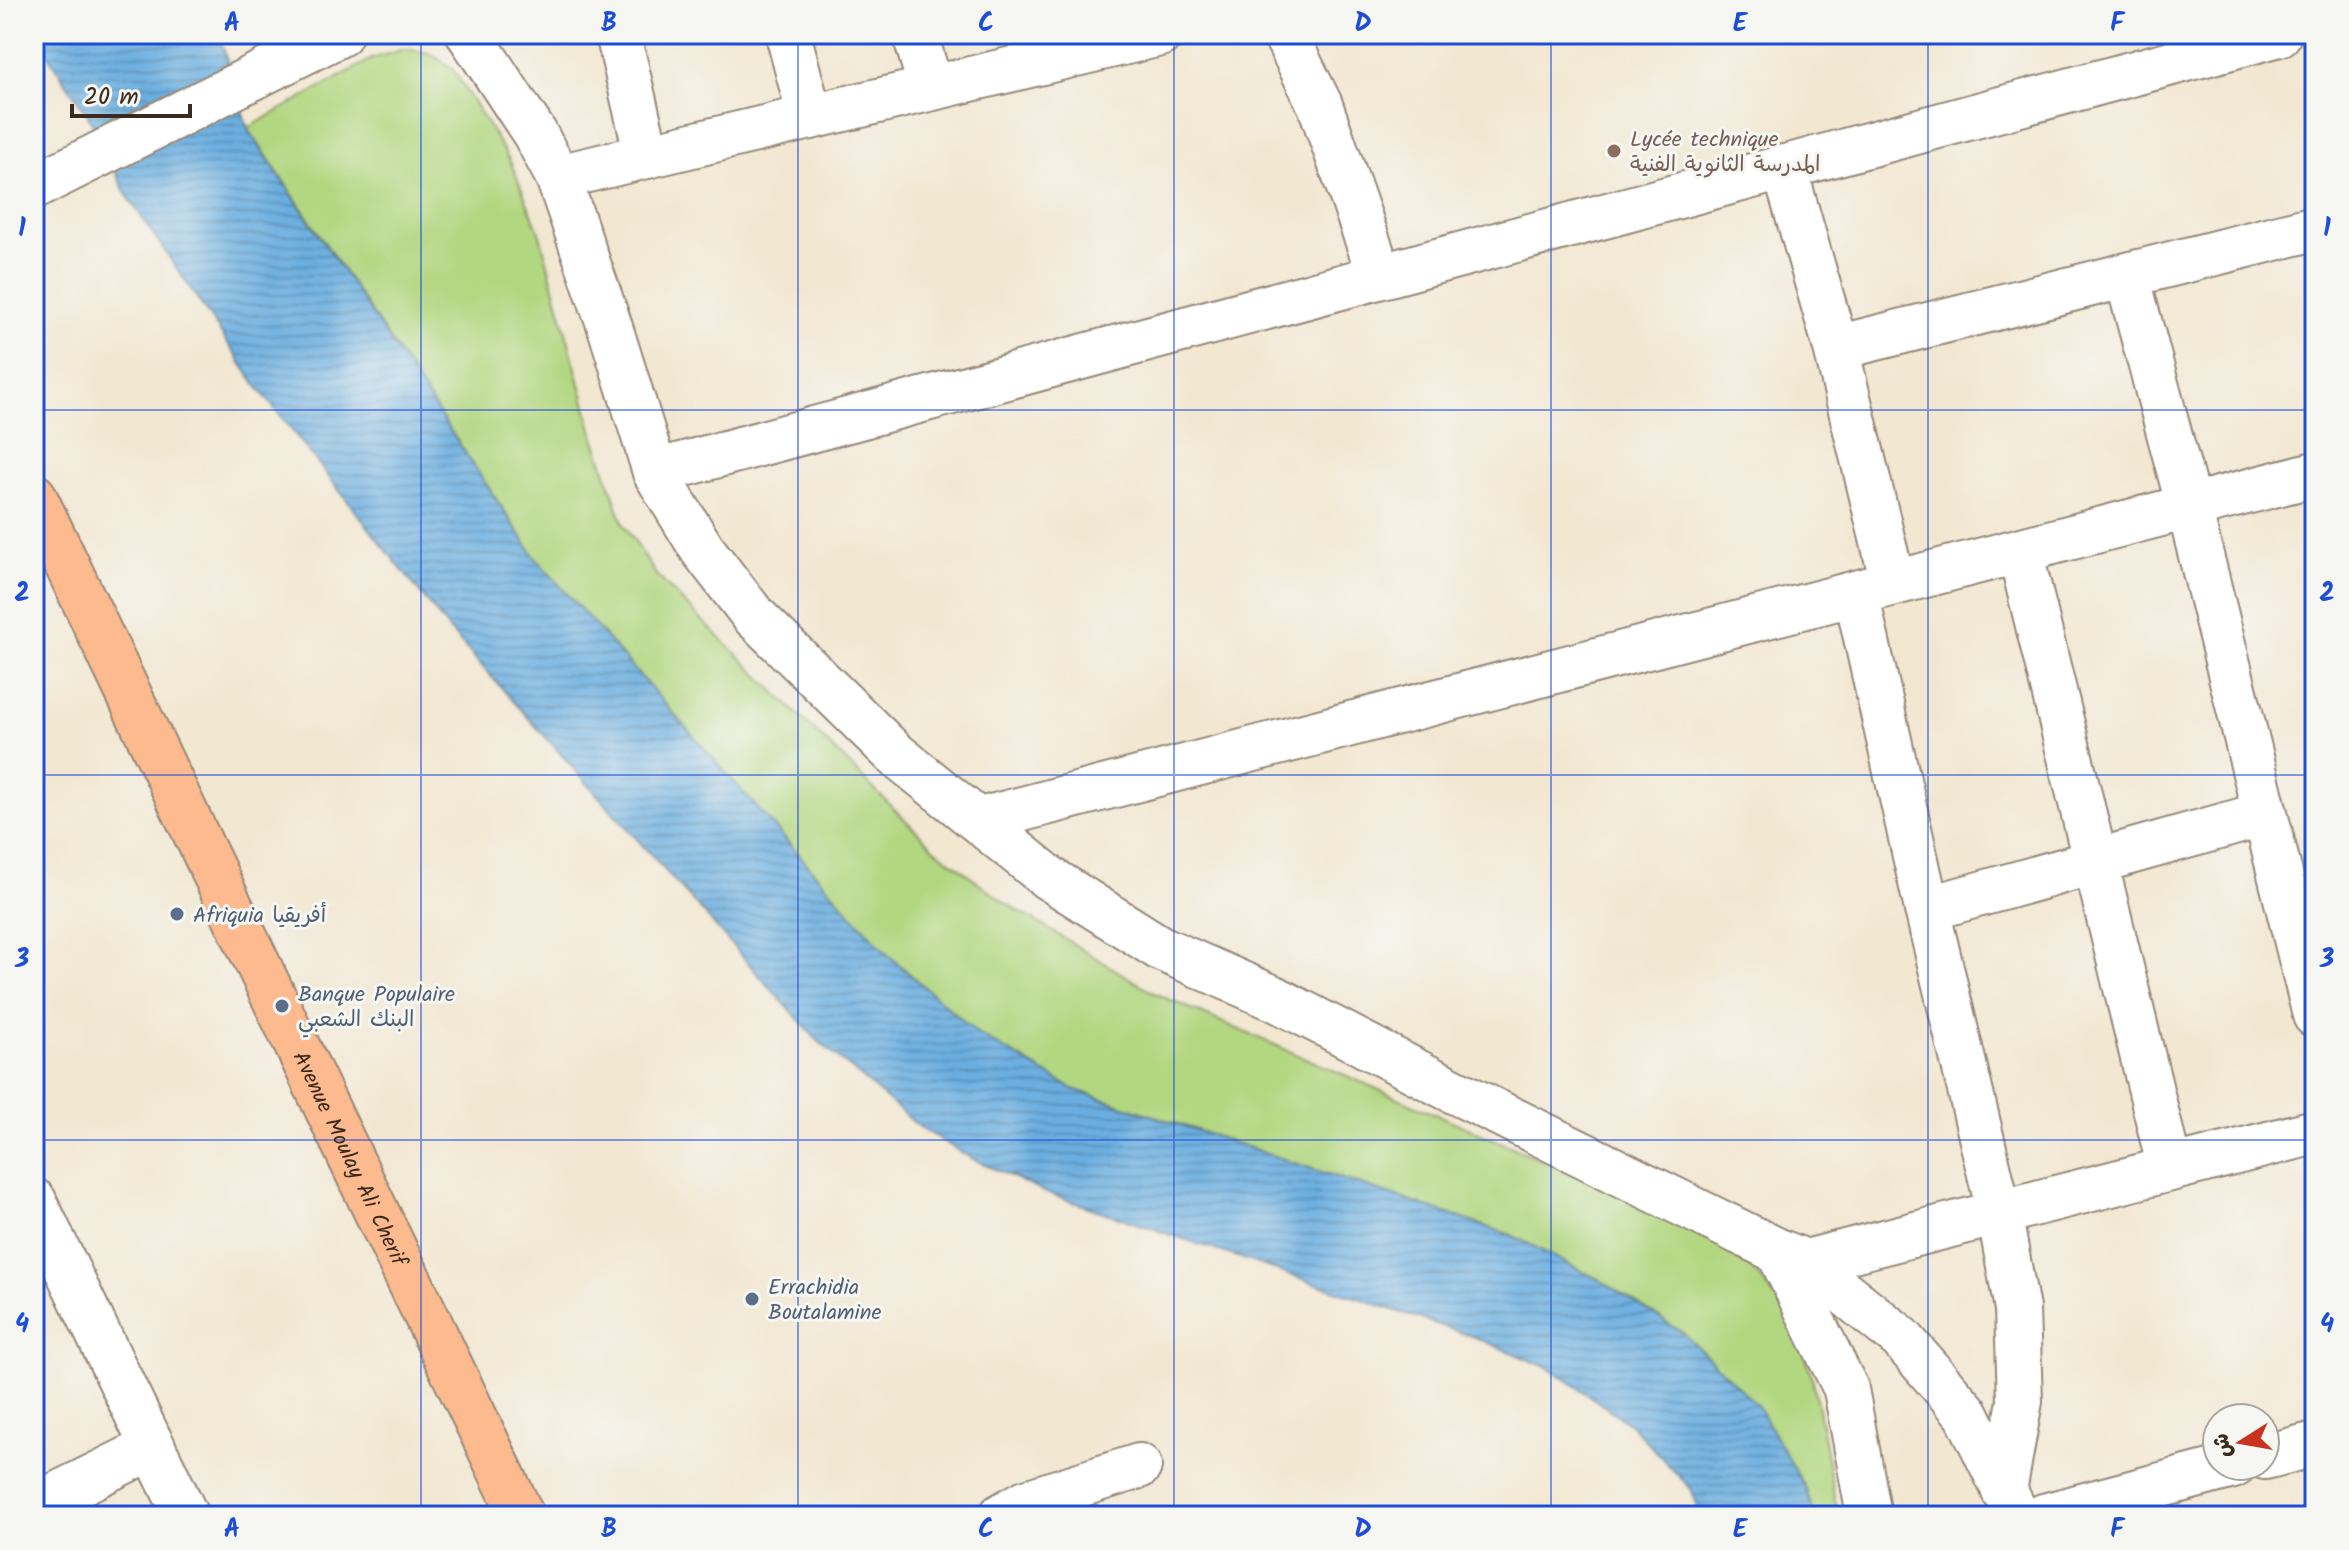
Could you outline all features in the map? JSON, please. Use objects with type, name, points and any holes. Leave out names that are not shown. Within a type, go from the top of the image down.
[{"type":"main road","name":"Avenue Moulay Ali Cherif","points":[[34,496],[522,1516]]},
{"type":"street","points":[[34,187],[340,34]]},
{"type":"street","points":[[469,34],[535,134],[558,177],[609,324],[655,472],[702,549],[753,615],[894,753],[1049,878],[1160,948],[1276,999],[1450,1089],[1792,1256],[1901,1338],[1967,1414],[2010,1503]]},
{"type":"street","points":[[618,34],[647,156]]},
{"type":"street","points":[[788,34],[810,117]]},
{"type":"street","points":[[915,34],[931,88]]},
{"type":"street","points":[[558,177],[1160,34]]},
{"type":"street","points":[[1285,34],[1320,105],[1380,276]]},
{"type":"street","points":[[655,472],[2279,34]]},
{"type":"street","points":[[1784,167],[1836,348],[1927,909],[1999,1212],[2017,1309],[2020,1401],[2010,1503]]},
{"type":"street","points":[[1836,348],[2315,228]]},
{"type":"street","points":[[2127,276],[2189,507],[2315,1015]]},
{"type":"street","points":[[980,820],[2315,474]]},
{"type":"street","points":[[2020,551],[2170,1169]]},
{"type":"street","points":[[1927,909],[2265,814]]},
{"type":"street","points":[[1792,1256],[1999,1212],[2315,1132]]},
{"type":"street","points":[[34,1201],[186,1516]]},
{"type":"street","points":[[1792,1256],[1846,1389],[1869,1516]]},
{"type":"street","points":[[2281,1453],[2315,1444]]},
{"type":"street","points":[[34,1506],[153,1447]]},
{"type":"street","points":[[1001,1516],[1026,1502],[1139,1466]]},
{"type":"street","points":[[2044,1516],[2201,1474]]},
{"type":"green space","points":[[405,49],[429,53],[452,68],[510,161],[539,231],[595,440],[623,523],[657,576],[934,848],[1004,902],[1154,993],[1727,1242],[1766,1285],[1798,1331],[1813,1382],[1838,1516],[1815,1516],[1805,1487],[1756,1405],[1683,1333],[1600,1280],[1511,1235],[1073,1089],[978,1034],[887,954],[537,560],[248,128],[372,59]]},
{"type":"water","points":[[34,34],[219,34],[248,129],[537,560],[887,954],[978,1034],[1073,1089],[1511,1235],[1600,1280],[1683,1333],[1757,1405],[1805,1487],[1815,1516],[1701,1516],[1691,1489],[1630,1424],[1551,1369],[1474,1337],[1044,1192],[969,1157],[918,1126],[816,1039],[447,627],[256,385],[126,194],[90,119]]},
{"type":"place","name":"Lycée technique المدرسة الثانوية الفنية","points":[[1614,151]]},
{"type":"place","name":"Afriquia أفريقيا","points":[[177,914]]},
{"type":"place","name":"Banque Populaire البنك الشعبي","points":[[282,1006]]},
{"type":"place","name":"Errachidia Boutalamine","points":[[752,1299]]}]
